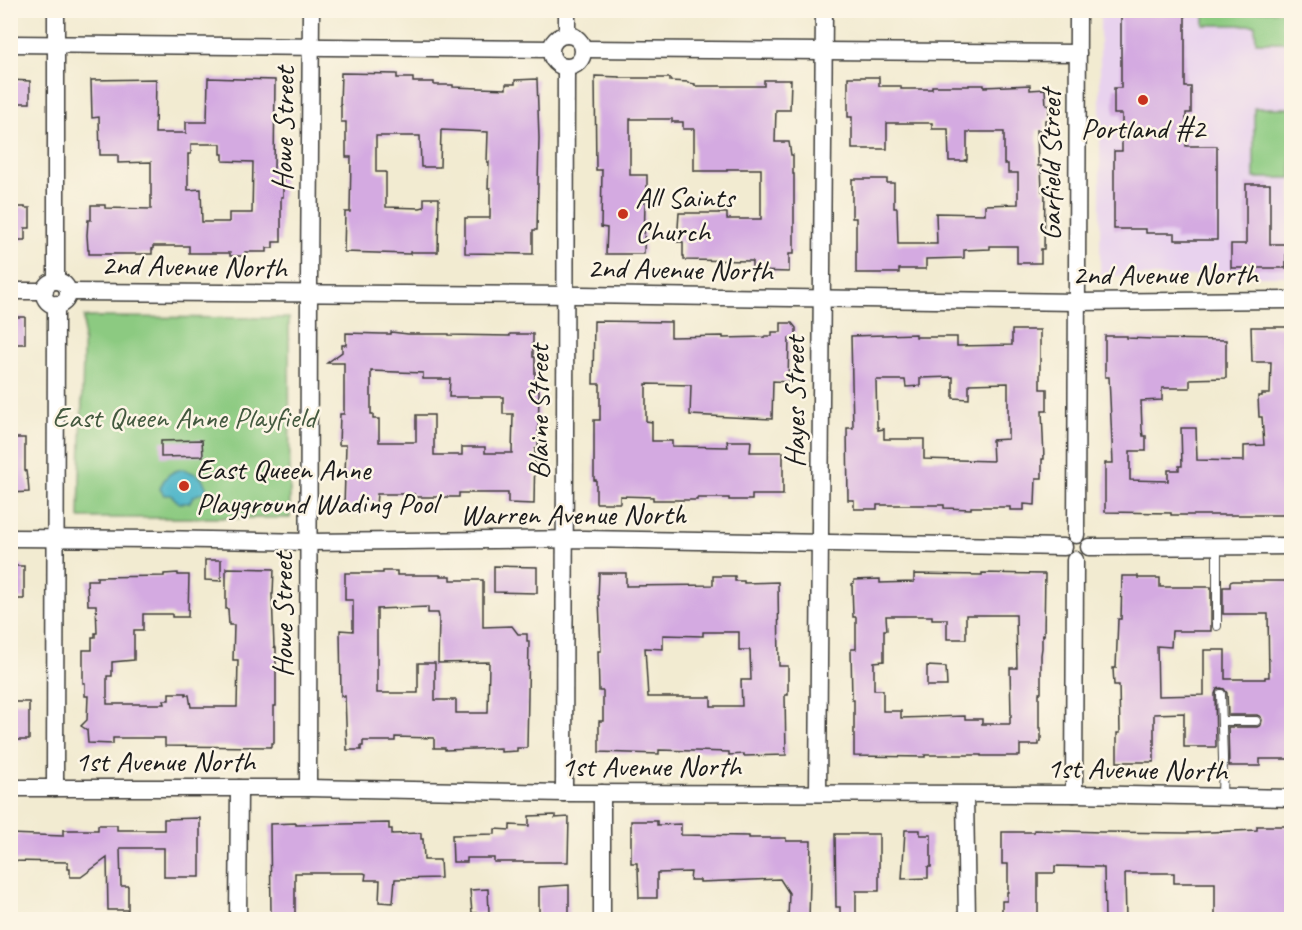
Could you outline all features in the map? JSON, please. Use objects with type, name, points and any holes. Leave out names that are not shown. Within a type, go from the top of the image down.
[{"type":"street","points":[[55,788],[56,10]]},
{"type":"street","name":"Howe Street","points":[[308,788],[311,10]]},
{"type":"street","points":[[567,10],[567,35]]},
{"type":"street","name":"Hayes Street","points":[[818,793],[824,10]]},
{"type":"street","name":"Garfield Street","points":[[1070,541],[1076,302],[1078,10]]},
{"type":"street","points":[[567,35],[576,37],[583,50],[579,61],[566,67],[556,63],[551,49],[556,39],[567,35]]},
{"type":"street","points":[[10,44],[551,49]]},
{"type":"street","points":[[583,50],[1078,53]]},
{"type":"street","name":"Blaine Street","points":[[564,794],[566,67]]},
{"type":"street","name":"2nd Avenue North","points":[[10,291],[1076,302],[1292,300]]},
{"type":"street","name":"Warren Avenue North","points":[[10,538],[309,542],[564,539],[820,543],[1070,541]]},
{"type":"street","points":[[1085,539],[1089,547],[1084,557],[1075,560],[1066,555],[1070,541],[1085,539]]},
{"type":"street","points":[[1089,547],[1292,546]]},
{"type":"street","points":[[1074,794],[1075,560]]},
{"type":"street","name":"1st Avenue North","points":[[10,788],[308,788],[564,794],[1074,794],[1292,798]]},
{"type":"street","points":[[238,788],[238,920]]},
{"type":"street","points":[[602,794],[602,920]]},
{"type":"street","points":[[965,795],[967,920]]},
{"type":"lane","points":[[1217,546],[1217,626]]},
{"type":"lane","points":[[1221,694],[1222,796]]},
{"type":"lane","points":[[1222,721],[1256,721]]},
{"type":"shaded area","points":[[1100,11],[1291,11],[1291,276],[1100,276]]},
{"type":"green space","points":[[1204,11],[1291,11],[1291,42],[1256,42],[1255,25],[1204,25]]},
{"type":"green space","points":[[1254,108],[1291,108],[1291,178],[1254,178]]},
{"type":"green space","name":"East Queen Anne Playfield","points":[[84,317],[289,318],[290,518],[79,518]]},
{"type":"water","name":"East Queen Anne Playground Wading Pool","points":[[183,469],[202,478],[207,491],[194,496],[189,503],[179,503],[171,495],[164,495],[160,489],[168,476],[174,471]]},
{"type":"building","points":[[1121,10],[1185,10],[1185,87],[1191,87],[1191,113],[1186,113],[1186,146],[1217,146],[1217,240],[1175,240],[1175,233],[1146,233],[1146,229],[1114,229],[1114,151],[1122,151],[1122,114],[1114,114],[1114,88],[1121,88]]},
{"type":"building","points":[[341,73],[397,74],[397,78],[413,78],[413,82],[434,82],[434,85],[506,89],[506,84],[515,84],[515,80],[537,79],[539,138],[537,230],[533,230],[533,254],[465,253],[465,218],[490,218],[488,132],[441,130],[440,167],[421,167],[420,136],[376,136],[376,172],[386,172],[386,207],[420,208],[424,207],[424,198],[439,198],[438,252],[410,252],[410,254],[344,252],[345,212],[350,212],[351,157],[346,157],[346,122],[341,122]]},
{"type":"building","points":[[595,76],[670,78],[670,81],[688,82],[695,86],[764,86],[764,80],[791,80],[790,110],[776,110],[775,142],[789,142],[791,155],[793,155],[794,254],[789,254],[789,272],[752,271],[752,261],[684,260],[683,242],[677,242],[679,213],[727,213],[727,219],[761,219],[761,169],[694,171],[694,129],[683,129],[683,122],[672,122],[672,119],[630,119],[630,175],[647,175],[644,254],[606,254],[607,228],[601,227],[602,170],[596,170]]},
{"type":"building","points":[[848,77],[879,77],[879,86],[901,86],[901,89],[932,89],[932,86],[1030,85],[1030,90],[1045,89],[1046,105],[1049,105],[1049,120],[1045,120],[1045,130],[1037,130],[1038,166],[1041,166],[1042,191],[1045,191],[1044,249],[1041,249],[1041,263],[1017,263],[1017,246],[990,246],[990,249],[964,250],[964,258],[926,259],[926,269],[899,269],[899,273],[856,273],[856,218],[852,218],[852,179],[887,179],[887,183],[894,183],[898,244],[937,244],[936,213],[985,214],[985,205],[1018,204],[1018,173],[1008,173],[1008,164],[1004,164],[1004,132],[967,132],[966,161],[949,161],[948,129],[932,129],[932,123],[887,123],[887,149],[852,149],[852,117],[848,117]]},
{"type":"building","points":[[208,78],[275,80],[274,171],[283,171],[281,242],[273,242],[273,248],[267,248],[267,252],[245,252],[245,256],[230,256],[230,253],[189,253],[189,246],[153,246],[152,254],[89,254],[87,235],[88,220],[91,220],[91,205],[105,205],[105,208],[151,209],[151,162],[118,163],[118,155],[100,155],[99,117],[92,118],[91,80],[156,79],[155,133],[186,133],[186,122],[207,122]],"holes":[[[191,144],[221,144],[223,161],[253,162],[252,213],[229,213],[229,222],[202,222],[201,189],[188,190],[188,154],[191,154]]]},
{"type":"building","points":[[10,80],[30,81],[30,103],[10,103]]},
{"type":"building","points":[[1246,184],[1270,184],[1270,244],[1286,244],[1286,268],[1231,268],[1231,244],[1246,244]]},
{"type":"building","points":[[10,207],[30,208],[30,228],[25,228],[25,240],[10,240]]},
{"type":"building","points":[[10,317],[25,317],[25,344],[10,344]]},
{"type":"building","points":[[594,321],[671,322],[671,337],[723,336],[723,338],[772,336],[772,332],[781,332],[781,323],[792,323],[796,328],[796,338],[789,338],[788,382],[773,381],[772,419],[690,415],[691,385],[646,384],[646,421],[652,422],[652,441],[672,441],[672,446],[728,447],[727,441],[751,441],[750,452],[783,452],[783,495],[752,495],[752,500],[697,498],[697,500],[653,500],[653,497],[620,496],[620,503],[596,503],[594,420],[600,420],[600,384],[593,384]]},
{"type":"building","points":[[1251,327],[1289,327],[1288,370],[1292,370],[1292,455],[1290,455],[1288,515],[1171,515],[1171,513],[1105,512],[1105,463],[1113,463],[1109,377],[1105,377],[1105,336],[1226,340],[1226,378],[1190,379],[1190,388],[1162,388],[1162,400],[1141,401],[1146,451],[1130,451],[1130,480],[1168,481],[1168,470],[1179,470],[1179,466],[1182,466],[1181,428],[1196,428],[1197,460],[1244,461],[1244,446],[1264,445],[1258,396],[1270,394],[1271,362],[1252,362]]},
{"type":"building","points":[[1012,330],[1040,330],[1040,389],[1047,389],[1047,411],[1042,411],[1044,459],[1042,459],[1042,478],[1036,478],[1035,505],[1024,504],[1024,510],[1010,510],[1010,507],[944,508],[944,505],[877,505],[877,509],[854,509],[854,500],[848,500],[847,428],[853,428],[851,336],[916,334],[916,337],[957,337],[957,346],[1012,345]],"holes":[[[953,377],[953,398],[969,399],[969,384],[1008,383],[1008,439],[992,440],[993,461],[924,459],[924,439],[884,439],[884,429],[878,430],[876,380],[905,380],[906,387],[920,386],[920,378]]]},
{"type":"building","points":[[391,332],[510,336],[510,334],[533,334],[535,390],[539,390],[534,504],[508,503],[508,493],[459,493],[459,497],[377,494],[374,511],[358,511],[358,506],[344,506],[346,445],[339,445],[340,414],[344,414],[344,363],[327,363],[342,352],[342,345],[346,345],[346,333],[391,334]],"holes":[[[371,371],[423,373],[423,379],[450,379],[449,397],[503,397],[503,414],[513,414],[512,453],[485,453],[485,447],[462,447],[462,455],[434,455],[434,415],[416,415],[416,442],[379,442],[379,419],[373,419],[373,414],[371,414]]]},
{"type":"building","points":[[10,438],[25,438],[25,471],[29,492],[10,493]]},
{"type":"building","points":[[202,440],[203,456],[161,457],[161,441]]},
{"type":"building","points":[[205,560],[221,560],[221,581],[205,580]]},
{"type":"building","points":[[10,566],[24,566],[24,599],[10,599]]},
{"type":"building","points":[[494,566],[537,567],[537,593],[494,592]]},
{"type":"building","points":[[226,568],[274,569],[272,594],[274,647],[276,648],[276,706],[274,706],[274,743],[271,743],[271,747],[165,746],[165,738],[113,738],[113,744],[88,743],[87,730],[81,726],[87,720],[88,696],[85,696],[85,683],[83,683],[83,650],[92,650],[92,637],[95,637],[97,633],[96,605],[88,605],[87,580],[97,580],[97,577],[164,576],[164,574],[178,573],[178,575],[189,575],[188,617],[172,617],[172,614],[143,614],[143,630],[134,630],[134,660],[112,662],[112,676],[107,676],[107,704],[165,704],[164,700],[169,700],[169,693],[186,693],[189,695],[191,707],[237,707],[238,660],[233,660],[234,625],[229,625],[228,609],[226,609]]},
{"type":"building","points":[[383,571],[397,571],[397,575],[440,575],[451,576],[451,580],[483,580],[483,627],[512,626],[518,634],[527,634],[527,641],[529,641],[527,748],[501,752],[501,748],[445,750],[445,748],[434,748],[434,738],[395,737],[395,741],[363,741],[361,750],[347,750],[345,696],[341,696],[340,630],[353,631],[353,600],[345,600],[345,573],[383,573]],"holes":[[[428,607],[428,613],[438,613],[439,617],[438,663],[489,662],[488,713],[456,713],[456,700],[435,700],[435,663],[418,663],[418,693],[377,693],[377,609]]]},
{"type":"building","points":[[599,573],[626,573],[626,586],[713,585],[713,576],[735,576],[735,581],[744,581],[744,583],[778,582],[779,666],[788,666],[788,695],[785,695],[786,755],[744,756],[744,754],[729,755],[729,752],[659,750],[659,754],[599,752],[599,721],[603,721],[603,691],[599,691],[598,651],[601,651]],"holes":[[[703,632],[739,632],[739,650],[750,650],[751,680],[741,680],[742,706],[711,706],[711,697],[648,697],[645,648],[663,649],[663,635],[703,636]]]},
{"type":"building","points":[[982,573],[1045,574],[1044,635],[1042,635],[1041,693],[1039,693],[1041,742],[1039,745],[1020,745],[1020,756],[854,756],[851,649],[856,649],[856,617],[853,617],[852,584],[854,580],[880,579],[880,583],[914,582],[914,574],[982,575]],"holes":[[[966,615],[1016,615],[1017,668],[1010,668],[1010,724],[982,724],[982,719],[965,719],[965,716],[901,718],[901,711],[883,711],[883,690],[874,690],[874,662],[884,661],[886,616],[932,616],[932,619],[947,619],[947,639],[966,639]]]},
{"type":"building","points":[[1122,576],[1160,578],[1160,587],[1211,587],[1211,631],[1172,631],[1171,647],[1157,646],[1158,696],[1204,695],[1204,650],[1225,650],[1225,679],[1265,679],[1269,677],[1268,614],[1223,614],[1223,587],[1230,587],[1230,582],[1233,581],[1292,581],[1292,759],[1260,759],[1260,766],[1229,766],[1228,727],[1257,727],[1261,725],[1262,720],[1257,715],[1228,715],[1227,693],[1221,688],[1217,689],[1215,694],[1216,747],[1184,747],[1184,713],[1154,714],[1154,762],[1117,762],[1117,733],[1120,733],[1119,685],[1114,685],[1113,668],[1116,668],[1118,619],[1121,619]]},
{"type":"building","points":[[927,666],[946,667],[947,686],[927,686]]},
{"type":"building","points":[[10,702],[29,702],[29,740],[10,740]]},
{"type":"building","points":[[555,815],[555,818],[569,817],[568,862],[494,862],[494,858],[467,858],[467,862],[453,862],[452,835],[495,834],[495,829],[510,830],[510,825],[529,826],[529,816]]},
{"type":"building","points":[[200,818],[200,877],[164,877],[164,848],[120,848],[121,886],[128,886],[128,910],[108,910],[107,858],[81,877],[70,877],[68,862],[10,861],[10,834],[63,836],[63,830],[98,830],[98,825],[117,825],[117,830],[164,830],[164,819]]},
{"type":"building","points":[[631,821],[657,821],[657,825],[681,824],[681,835],[749,836],[749,838],[786,838],[786,841],[811,841],[809,920],[788,919],[789,893],[780,879],[700,882],[700,880],[690,880],[691,872],[657,873],[657,898],[639,898],[637,863],[631,863]]},
{"type":"building","points":[[296,823],[296,825],[389,823],[392,834],[421,833],[424,860],[440,860],[441,878],[395,879],[393,903],[379,902],[380,880],[365,880],[366,874],[364,873],[295,873],[295,915],[271,915],[270,824]]},
{"type":"building","points":[[1257,826],[1292,826],[1292,920],[1215,920],[1215,883],[1174,883],[1174,873],[1125,873],[1126,920],[1105,920],[1104,868],[1055,866],[1055,873],[1038,873],[1038,918],[1007,920],[1007,917],[1002,917],[1002,901],[1007,901],[1008,864],[1002,864],[1002,832],[1034,832],[1034,830],[1186,833],[1257,830]]},
{"type":"building","points":[[905,830],[920,830],[920,835],[931,835],[931,867],[928,867],[928,878],[902,879]]},
{"type":"building","points":[[835,834],[879,834],[879,891],[856,891],[856,917],[840,917],[840,907],[836,907]]},
{"type":"building","points":[[569,885],[569,918],[539,918],[539,887]]},
{"type":"building","points":[[488,889],[489,913],[472,913],[470,890]]},
{"type":"place","name":"Portland #2","points":[[1143,100]]},
{"type":"place","name":"All Saints Church","points":[[623,214]]},
{"type":"place","name":"East Queen Anne Playground Wading Pool","points":[[184,486]]}]
